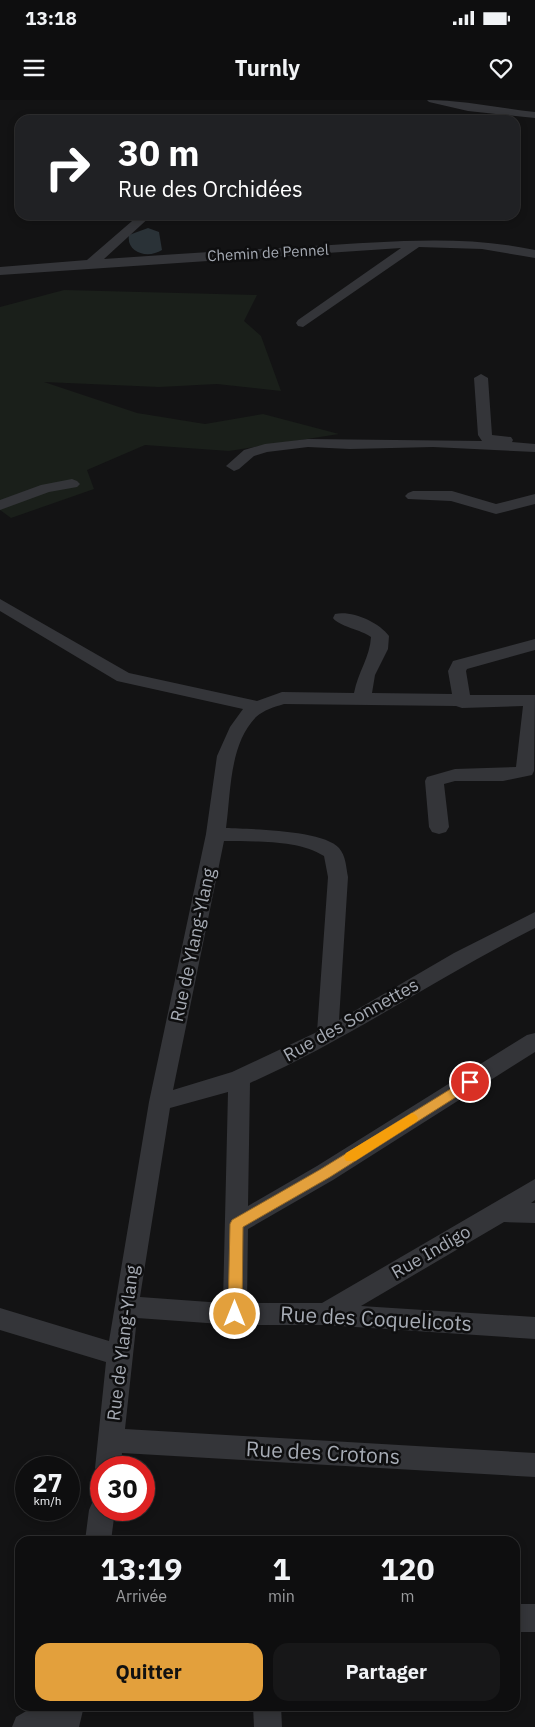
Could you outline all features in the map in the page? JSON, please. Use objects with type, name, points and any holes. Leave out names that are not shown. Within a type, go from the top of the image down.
[{"type":"street","points":[[433,100],[468,108],[535,115]]},
{"type":"street","points":[[92,263],[140,220]]},
{"type":"street","points":[[303,323],[415,244]]},
{"type":"street","name":"Chemin de Pennel","points":[[0,271],[92,263],[415,244],[489,246],[535,254]]},
{"type":"street","points":[[481,378],[485,435],[489,440],[535,441]]},
{"type":"street","points":[[433,434],[485,435]]},
{"type":"street","points":[[234,466],[249,453],[265,448],[308,443],[350,446],[433,443],[535,448]]},
{"type":"street","points":[[0,505],[46,488],[72,484]]},
{"type":"street","points":[[413,496],[452,496],[496,509],[535,499]]},
{"type":"street","points":[[0,604],[123,677],[258,706]]},
{"type":"street","points":[[340,618],[360,623],[374,630],[380,636],[379,648],[366,675],[362,700]]},
{"type":"street","points":[[462,702],[457,671],[459,665],[524,649],[535,644]]},
{"type":"street","name":"Rue de Ylang-Ylang","points":[[109,1456],[119,1355],[160,1102],[216,834],[226,756],[238,727],[258,706],[282,698],[462,702],[534,701]]},
{"type":"street","points":[[439,826],[434,781],[446,776],[512,776],[525,771],[534,701]]},
{"type":"street","points":[[216,834],[296,840],[325,847],[332,852],[338,877],[327,1035]]},
{"type":"street","name":"Rue des Sonnettes","points":[[160,1102],[238,1079],[327,1035],[535,919]]},
{"type":"street","points":[[236,1224],[325,1173],[535,1041]]},
{"type":"street","points":[[235,1314],[238,1079]]},
{"type":"street","name":"Rue Indigo","points":[[325,1314],[500,1212],[535,1188]]},
{"type":"street","points":[[500,1212],[535,1213]]},
{"type":"street","name":"Rue des Coquelicots","points":[[126,1307],[235,1314],[325,1314],[535,1328]]},
{"type":"street","points":[[0,1318],[119,1355]]},
{"type":"street","name":"Rue des Crotons","points":[[111,1440],[535,1465]]},
{"type":"street","points":[[99,1536],[101,1521]]},
{"type":"street","points":[[520,1618],[535,1618]]},
{"type":"street","points":[[26,1727],[55,1711]]},
{"type":"street","points":[[65,1727],[69,1711]]},
{"type":"street","points":[[267,1711],[268,1727]]},
{"type":"shaded area","points":[[148,228],[159,232],[162,250],[151,254],[139,253],[131,246],[129,235]]},
{"type":"shaded area","points":[[64,290],[257,295],[244,321],[261,336],[281,391],[217,384],[159,387],[44,382],[137,413],[205,424],[263,414],[339,434],[229,451],[145,445],[87,470],[94,489],[11,518],[0,510],[0,307]]},
{"type":"slow traffic","points":[[350,1157],[412,1118]]},
{"type":"route","points":[[235,1314],[236,1224],[325,1173],[470,1082]]}]
